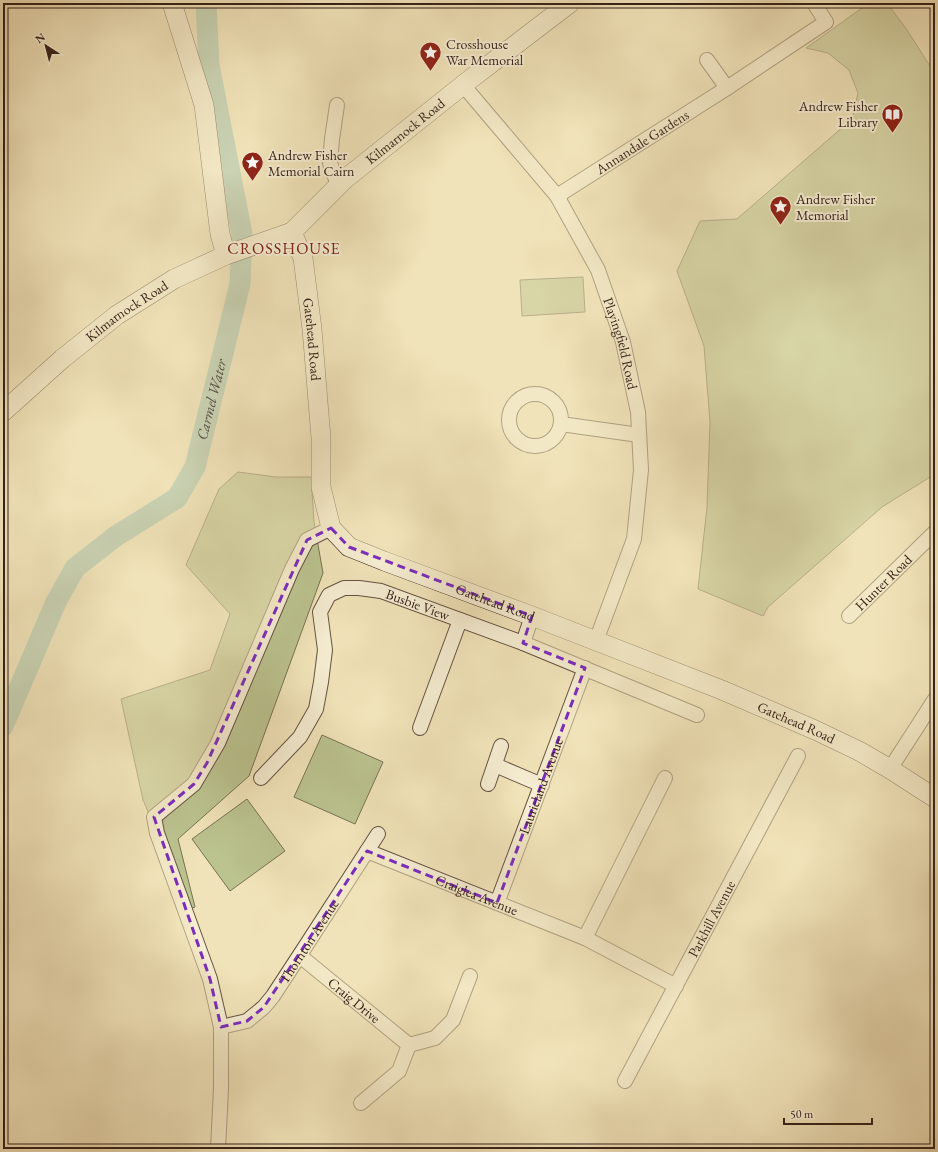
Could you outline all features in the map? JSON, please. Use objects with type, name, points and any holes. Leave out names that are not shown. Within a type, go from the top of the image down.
[{"type":"main road","points":[[172,3],[204,105],[220,234],[226,255]]},
{"type":"main road","name":"Kilmarnock Road","points":[[3,412],[62,359],[117,315],[174,279],[226,255],[292,232],[338,185],[463,85],[570,3]]},
{"type":"main road","name":"Gatehead Road","points":[[292,232],[303,260],[312,329],[321,438],[321,487],[331,528],[349,547],[384,562],[532,616],[722,690],[859,751],[935,798]]},
{"type":"street","name":"Annandale Gardens","points":[[557,196],[727,88],[826,22],[814,3]]},
{"type":"street","points":[[707,60],[727,88]]},
{"type":"street","name":"Playingfield Road","points":[[463,85],[557,196],[598,270],[623,342],[638,412],[641,470],[634,539],[596,641]]},
{"type":"street","points":[[337,105],[330,163],[338,185]]},
{"type":"street","points":[[561,424],[639,436]]},
{"type":"street","points":[[218,1149],[221,1089],[221,1027],[210,979],[157,833],[154,817],[194,784],[207,763],[218,743],[292,569],[307,540],[331,528]]},
{"type":"street","name":"Hunter Road","points":[[849,616],[935,532]]},
{"type":"street","name":"Busbie View","points":[[261,778],[300,737],[316,709],[325,650],[320,612],[329,595],[344,588],[359,588],[381,591],[523,643],[697,715]]},
{"type":"street","points":[[523,643],[532,616]]},
{"type":"street","points":[[420,728],[460,620]]},
{"type":"street","name":"Laurieland Avenue","points":[[497,903],[585,668]]},
{"type":"street","points":[[890,769],[935,700]]},
{"type":"street","points":[[488,784],[501,746]]},
{"type":"street","name":"Parkhill Avenue","points":[[626,1081],[798,756]]},
{"type":"street","points":[[495,765],[542,785]]},
{"type":"street","points":[[585,938],[665,778]]},
{"type":"street","name":"Thornton Avenue","points":[[221,1027],[247,1020],[264,1007],[300,956],[378,834]]},
{"type":"street","name":"Craiglea Avenue","points":[[367,851],[585,938],[676,986]]},
{"type":"street","name":"Craig Drive","points":[[300,956],[409,1044]]},
{"type":"street","points":[[361,1103],[399,1071],[409,1044],[435,1038],[453,1020],[470,976]]},
{"type":"highlighted area","points":[[331,528],[349,547],[532,616],[523,643],[585,668],[497,903],[367,851],[264,1007],[247,1021],[221,1027],[210,979],[154,817],[194,784],[207,763],[307,540]]},
{"type":"green space","points":[[869,3],[887,3],[907,30],[935,74],[935,439],[930,442],[935,454],[935,474],[882,507],[768,607],[763,616],[698,589],[707,507],[710,422],[704,346],[677,271],[700,221],[737,219],[852,119],[858,93],[849,70],[828,53],[806,48]]},
{"type":"green space","points":[[583,277],[585,312],[522,316],[520,280]]},
{"type":"green space","points":[[238,472],[276,477],[311,477],[314,522],[323,573],[249,776],[178,839],[195,907],[190,909],[143,800],[121,699],[210,670],[230,614],[186,565],[219,489]]},
{"type":"green space","points":[[322,735],[383,762],[355,824],[294,797]]},
{"type":"green space","points":[[247,799],[285,851],[230,891],[192,839]]},
{"type":"waterway","name":"Carmel Water","points":[[3,726],[56,602],[75,568],[116,536],[177,498],[195,467],[240,284],[242,234],[209,65],[206,3]]},
{"type":"place","name":"Crosshouse War Memorial","points":[[431,72]]},
{"type":"place","name":"Andrew Fisher Library","points":[[893,134]]},
{"type":"place","name":"Andrew Fisher Memorial Cairn","points":[[253,182]]},
{"type":"place","name":"Andrew Fisher Memorial","points":[[781,226]]},
{"type":"district","name":"CROSSHOUSE","points":[[284,248]]}]
